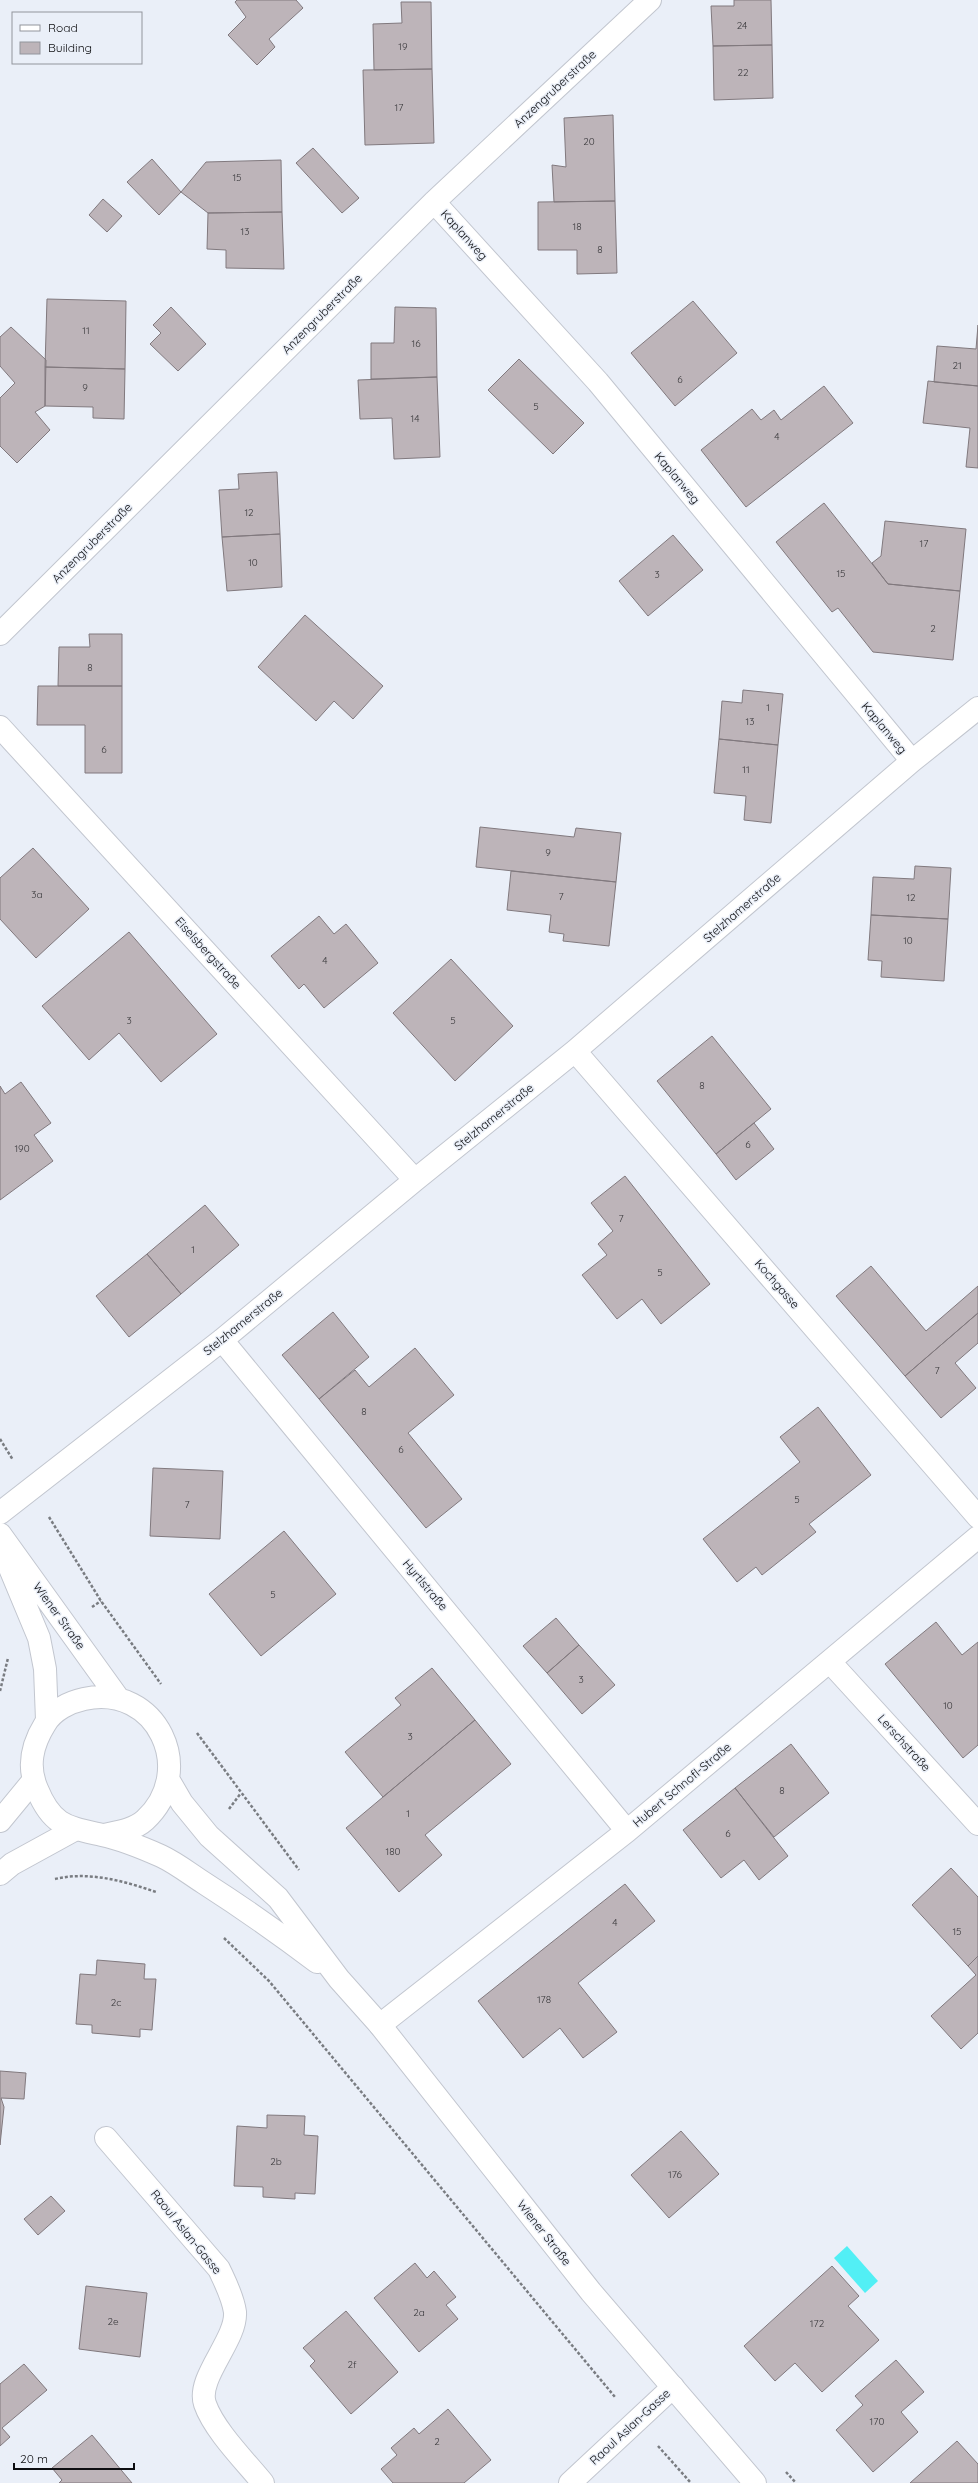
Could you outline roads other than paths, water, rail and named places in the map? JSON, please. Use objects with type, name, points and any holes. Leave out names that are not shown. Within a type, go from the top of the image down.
[{"type":"street","name":"Anzengruberstraße","points":[[0,634],[434,202],[650,0]]},
{"type":"street","name":"Kaplanweg","points":[[434,202],[598,382],[912,762]]},
{"type":"street","name":"Stelzhamerstraße","points":[[0,1513],[222,1340],[415,1180],[575,1051],[912,762],[978,708]]},
{"type":"street","name":"Eiselsbergstraße","points":[[0,727],[415,1180]]},
{"type":"street","name":"Kochgasse","points":[[575,1051],[978,1517]]},
{"type":"street","name":"Hyrtlstraße","points":[[222,1340],[628,1831]]},
{"type":"street","name":"Wiener Straße","points":[[0,1534],[118,1698]]},
{"type":"street","name":"Hubert Schnofl-Straße","points":[[380,2026],[628,1831],[978,1537]]},
{"type":"street","name":"Wiener Straße","points":[[0,1544],[39,1638],[45,1669],[47,1720]]},
{"type":"street","name":"Lerschstraße","points":[[830,1662],[978,1824]]},
{"type":"street","points":[[104,1835],[129,1830],[145,1820],[158,1804],[168,1779],[168,1754],[162,1732],[141,1708],[118,1698],[92,1698],[69,1702],[47,1720],[36,1738],[31,1761],[33,1781],[46,1807],[56,1819],[74,1830],[104,1835],[161,1856],[260,1918],[339,1979]]},
{"type":"street","points":[[168,1779],[182,1803],[209,1836],[278,1898],[339,1979]]},
{"type":"street","points":[[0,1820],[33,1781]]},
{"type":"street","points":[[0,1874],[12,1864],[74,1830]]},
{"type":"street","name":"Wiener Straße","points":[[339,1979],[380,2026],[591,2292],[755,2483]]},
{"type":"street","name":"Raoul Aslan-Gasse","points":[[106,2138],[219,2269],[230,2294],[235,2313],[226,2342],[206,2382],[203,2393],[205,2404],[220,2429],[263,2483]]},
{"type":"street","name":"Raoul Aslan-Gasse","points":[[570,2483],[673,2387]]},
{"type":"water","points":[[847,2246],[878,2281],[865,2293],[834,2258]]}]
